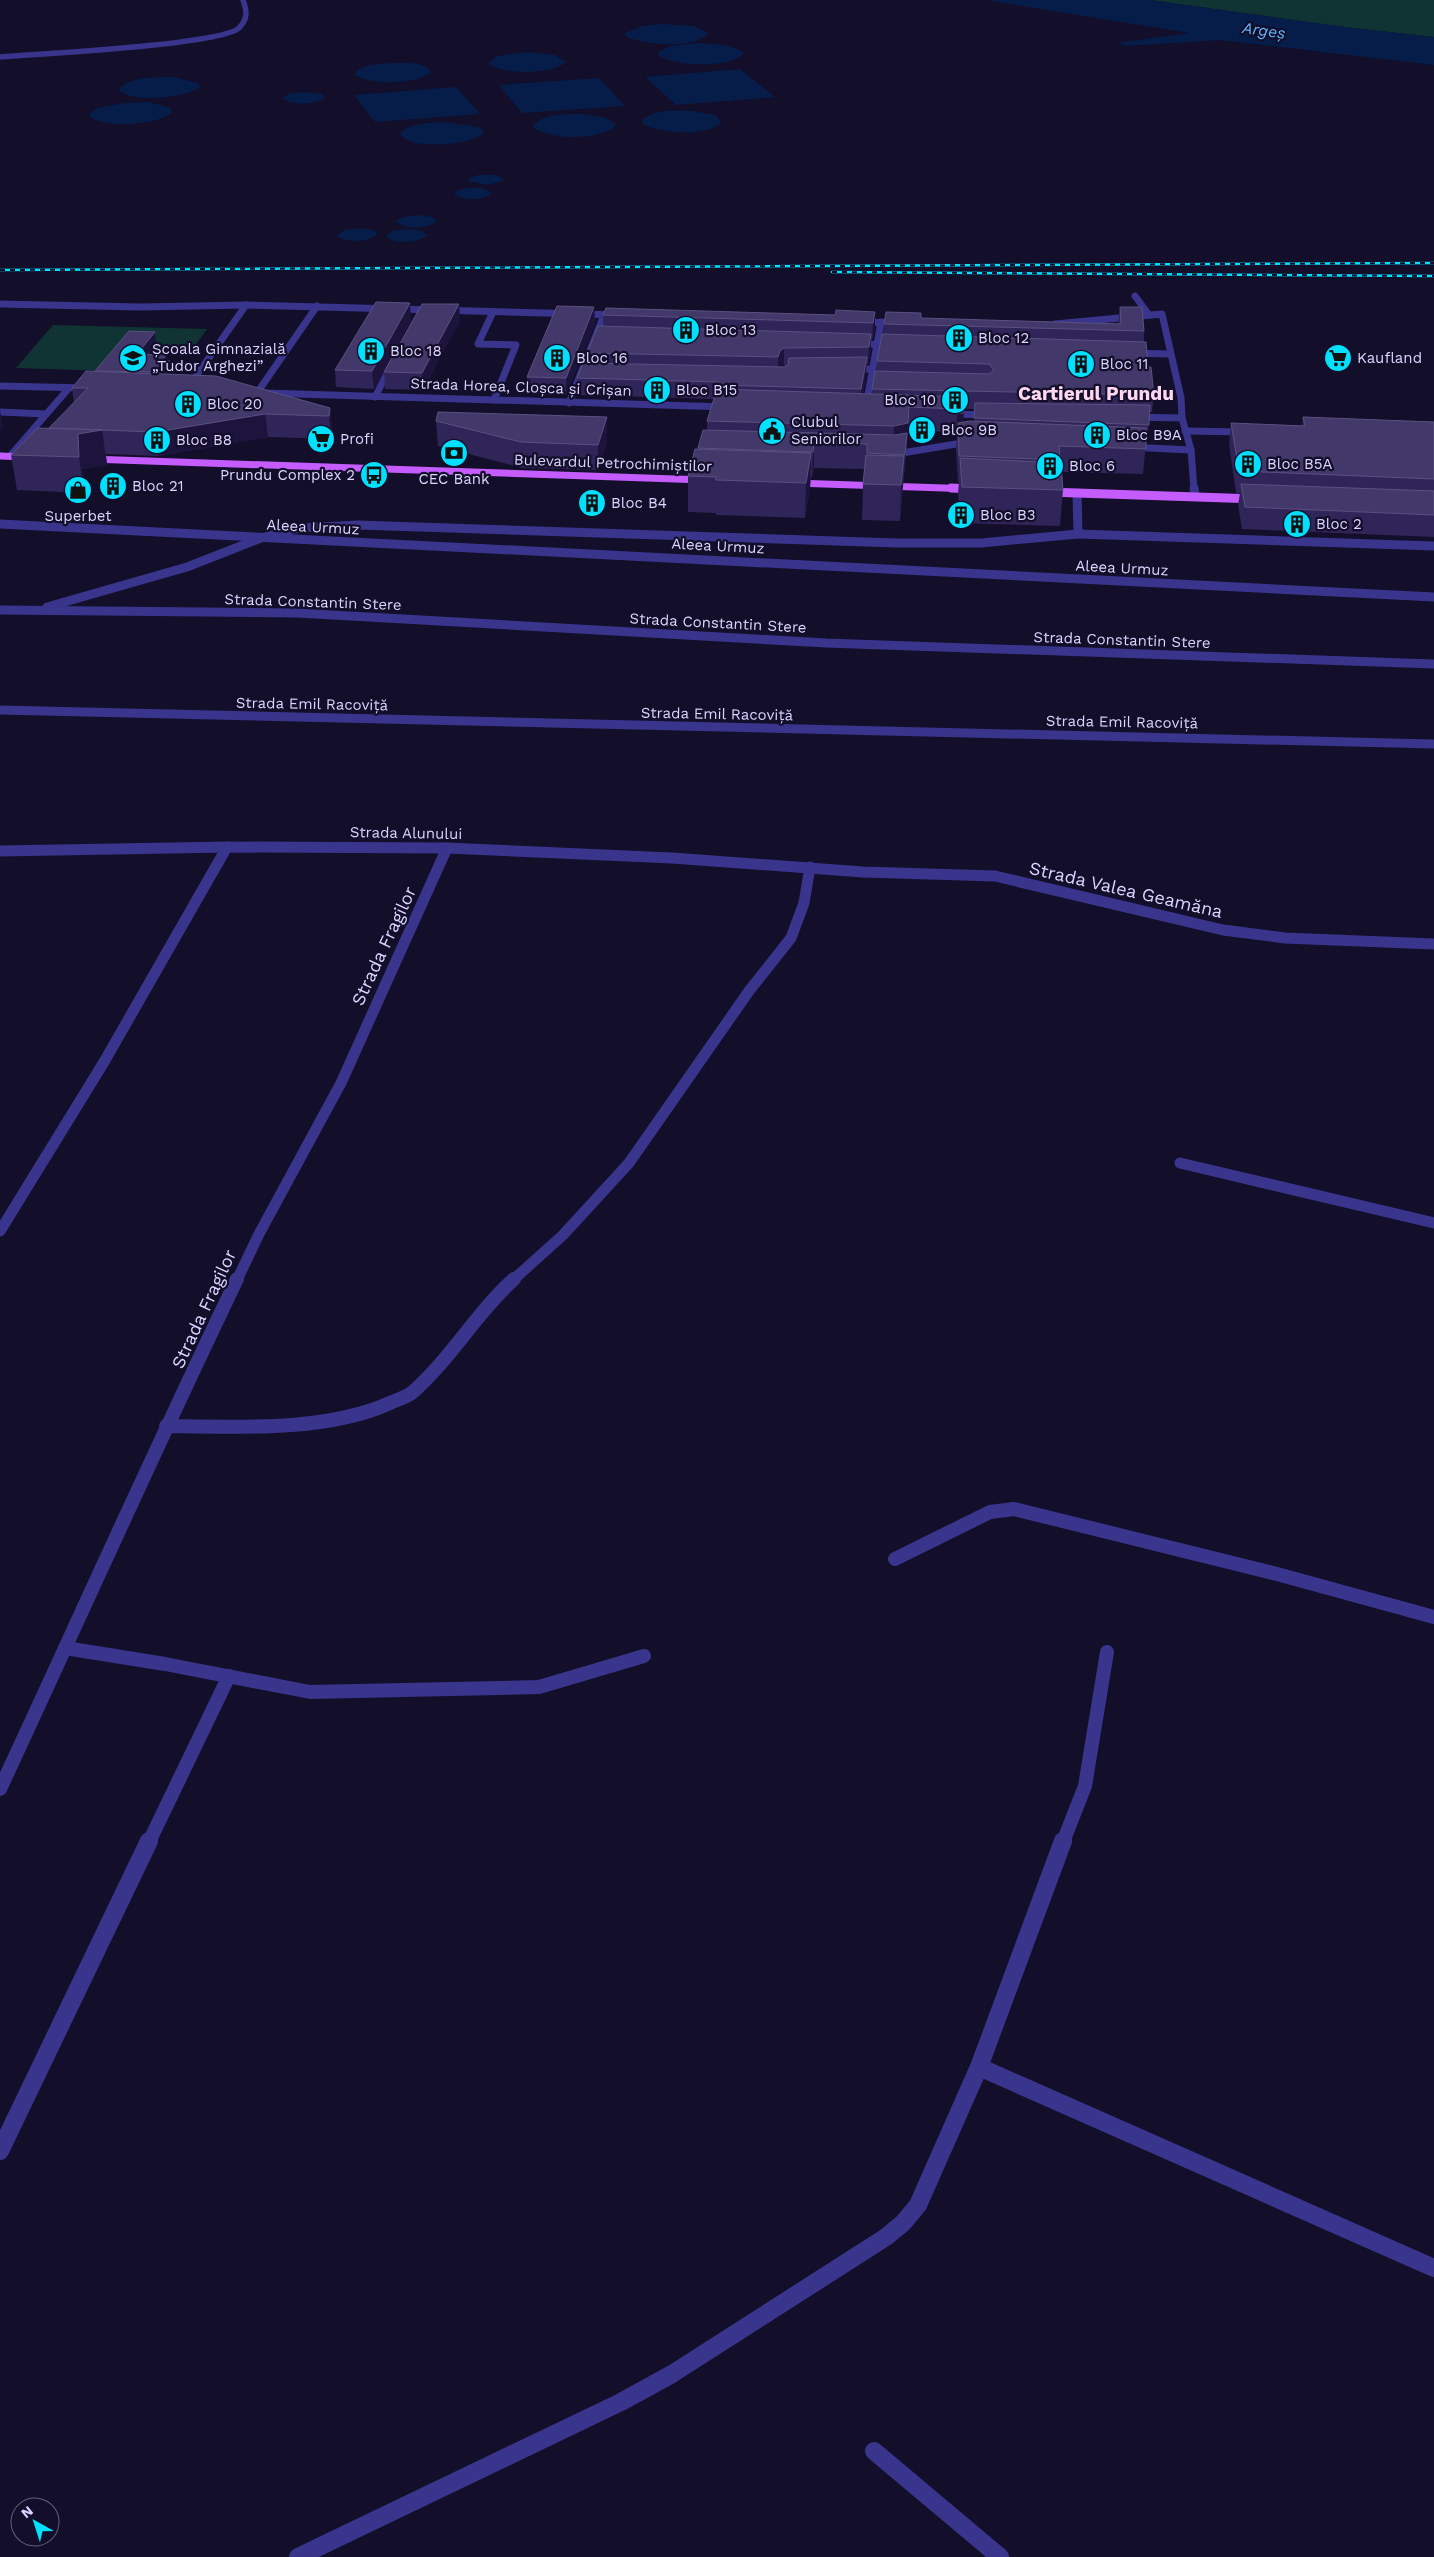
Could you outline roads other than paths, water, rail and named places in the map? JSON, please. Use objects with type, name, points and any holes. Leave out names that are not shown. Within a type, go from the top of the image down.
[{"type":"main road","points":[[0,456],[36,457]]},
{"type":"main road","name":"Bulevardul Petrochimiștilor","points":[[82,459],[717,480]]},
{"type":"main road","points":[[786,483],[980,489]]},
{"type":"main road","points":[[1038,491],[1265,499]]},
{"type":"street","points":[[0,57],[179,42],[225,35],[238,29],[244,22],[247,12],[243,0]]},
{"type":"street","points":[[1135,296],[1149,315]]},
{"type":"street","points":[[0,304],[140,307],[317,306],[624,315]]},
{"type":"street","points":[[186,391],[246,305]]},
{"type":"street","points":[[257,393],[317,306]]},
{"type":"street","points":[[418,318],[422,310]]},
{"type":"street","points":[[493,312],[478,344],[516,345],[494,400]]},
{"type":"street","points":[[1047,324],[1162,314],[1169,354],[1181,398],[1182,418],[1191,450],[1195,496]]},
{"type":"street","points":[[569,403],[604,315]]},
{"type":"street","points":[[851,322],[910,323]]},
{"type":"street","points":[[865,412],[881,322]]},
{"type":"street","points":[[596,337],[606,337]]},
{"type":"street","points":[[849,344],[907,346]]},
{"type":"street","points":[[1121,352],[1169,354]]},
{"type":"street","points":[[374,397],[398,353]]},
{"type":"street","points":[[844,369],[873,369]]},
{"type":"street","points":[[581,375],[589,375]]},
{"type":"street","points":[[870,383],[880,383]]},
{"type":"street","points":[[0,386],[98,388]]},
{"type":"street","points":[[10,456],[68,388]]},
{"type":"street","points":[[176,391],[194,392]]},
{"type":"street","name":"Strada Horea, Cloșca și Crișan","points":[[248,393],[732,408]]},
{"type":"street","points":[[710,416],[712,407]]},
{"type":"street","points":[[856,411],[875,412]]},
{"type":"street","points":[[0,412],[46,414]]},
{"type":"street","points":[[941,414],[968,419],[998,415]]},
{"type":"street","points":[[1124,417],[1182,418]]},
{"type":"street","points":[[1185,431],[1256,431]]},
{"type":"street","points":[[884,455],[937,448],[967,438],[986,441]]},
{"type":"street","points":[[1123,447],[1191,450]]},
{"type":"street","points":[[1077,492],[1078,534]]},
{"type":"street","name":"Aleea Urmuz","points":[[0,524],[1434,597]]},
{"type":"street","points":[[30,612],[187,567],[261,538],[300,528],[358,526],[906,543],[981,543],[1078,534],[1434,546]]},
{"type":"street","name":"Strada Constantin Stere","points":[[0,610],[30,612],[298,613],[826,643],[1434,664]]},
{"type":"street","name":"Strada Emil Racoviță","points":[[0,710],[1434,744]]},
{"type":"street","points":[[0,1231],[104,1062],[228,847]]},
{"type":"street","name":"Strada Alunului","points":[[0,851],[228,847],[447,848],[810,867]]},
{"type":"street","name":"Strada Fragilor","points":[[0,1789],[112,1551],[166,1426],[259,1234],[341,1083],[447,848]]},
{"type":"street","points":[[166,1426],[223,1427],[334,1421],[374,1410],[412,1393],[449,1356],[495,1296],[563,1235],[629,1164],[749,991],[791,938],[804,903],[810,867]]},
{"type":"street","name":"Strada Valea Geamăna","points":[[810,867],[863,872],[995,876],[1223,930],[1285,938],[1434,944]]},
{"type":"street","points":[[1180,1163],[1434,1223]]},
{"type":"street","points":[[895,1559],[990,1512],[1014,1509],[1276,1574],[1434,1617]]},
{"type":"street","points":[[65,1648],[310,1692],[539,1687],[644,1656]]},
{"type":"street","points":[[298,2557],[613,2406],[672,2374],[886,2237],[903,2223],[918,2204],[978,2067],[1018,1954],[1085,1786],[1106,1652]]},
{"type":"street","points":[[0,2151],[229,1676]]},
{"type":"street","points":[[978,2067],[1434,2268]]},
{"type":"street","points":[[874,2451],[1000,2557]]},
{"type":"water","name":"Argeș","points":[[986,0],[1150,0],[1344,27],[1434,37],[1434,65],[1220,40],[1127,46],[1117,43],[1189,33]]},
{"type":"water","points":[[663,24],[694,26],[708,33],[693,42],[681,44],[642,42],[625,35],[625,33],[642,26]]},
{"type":"water","points":[[698,43],[725,45],[742,51],[743,54],[736,59],[714,64],[689,64],[659,56],[658,52],[671,46]]},
{"type":"water","points":[[527,52],[555,55],[566,62],[550,69],[527,72],[504,70],[488,63],[498,56]]},
{"type":"water","points":[[391,63],[419,64],[428,68],[431,72],[416,79],[394,82],[371,81],[355,75],[357,70],[370,65]]},
{"type":"water","points":[[740,69],[775,97],[676,105],[645,77]]},
{"type":"water","points":[[173,77],[198,83],[200,87],[183,94],[158,98],[134,97],[125,94],[119,89],[137,79]]},
{"type":"water","points":[[599,78],[625,106],[522,113],[499,85]]},
{"type":"water","points":[[456,87],[480,114],[375,122],[354,95]]},
{"type":"water","points":[[291,93],[322,94],[325,98],[303,104],[286,101],[282,98]]},
{"type":"water","points":[[149,102],[171,108],[172,112],[156,120],[130,124],[105,123],[95,120],[89,115],[97,108],[125,103]]},
{"type":"water","points":[[692,111],[715,115],[722,122],[706,130],[672,132],[643,124],[642,120],[659,112]]},
{"type":"water","points":[[583,114],[606,118],[616,124],[614,128],[606,132],[574,137],[552,135],[534,128],[534,124],[539,120],[551,116]]},
{"type":"water","points":[[445,122],[479,127],[483,130],[483,134],[466,141],[427,144],[415,143],[400,134],[415,125]]},
{"type":"water","points":[[478,175],[497,175],[505,180],[488,185],[468,181],[469,178]]},
{"type":"water","points":[[482,188],[492,193],[479,199],[463,198],[454,194],[458,190]]},
{"type":"water","points":[[418,215],[432,217],[437,221],[428,226],[410,227],[396,221],[403,217]]},
{"type":"water","points":[[360,228],[374,230],[378,234],[369,239],[357,241],[346,240],[337,235],[345,230]]},
{"type":"water","points":[[408,229],[422,231],[427,235],[418,240],[406,242],[395,241],[386,236],[393,231]]},
{"type":"railway","points":[[0,270],[1434,263]]},
{"type":"railway","points":[[832,272],[1434,276]]},
{"type":"place","name":"Bloc 13","points":[[686,330]]},
{"type":"place","name":"Bloc 12","points":[[959,338]]},
{"type":"place","name":"Bloc 18","points":[[371,351]]},
{"type":"place","name":"Școala Gimnazială „Tudor Arghezi”","points":[[133,358]]},
{"type":"place","name":"Bloc 16","points":[[557,358]]},
{"type":"place","name":"Kaufland","points":[[1338,358]]},
{"type":"place","name":"Bloc 11","points":[[1081,364]]},
{"type":"place","name":"Bloc B15","points":[[657,390]]},
{"type":"place","name":"Bloc 10","points":[[955,400]]},
{"type":"place","name":"Bloc 20","points":[[188,404]]},
{"type":"place","name":"Bloc 9B","points":[[922,430]]},
{"type":"place","name":"Clubul Seniorilor","points":[[772,431]]},
{"type":"place","name":"Bloc B9A","points":[[1097,435]]},
{"type":"place","name":"Profi","points":[[321,439]]},
{"type":"place","name":"Bloc B8","points":[[157,440]]},
{"type":"place","name":"CEC Bank","points":[[454,453]]},
{"type":"place","name":"Bloc B5A","points":[[1248,464]]},
{"type":"place","name":"Bloc 6","points":[[1050,466]]},
{"type":"place","name":"Prundu Complex 2","points":[[374,475]]},
{"type":"place","name":"Bloc 21","points":[[113,486]]},
{"type":"place","name":"Superbet","points":[[78,490]]},
{"type":"place","name":"Bloc B4","points":[[592,503]]},
{"type":"place","name":"Bloc B3","points":[[961,515]]},
{"type":"place","name":"Bloc 2","points":[[1297,524]]},
{"type":"district","name":"Cartierul Prundu","points":[[1096,393]]}]
